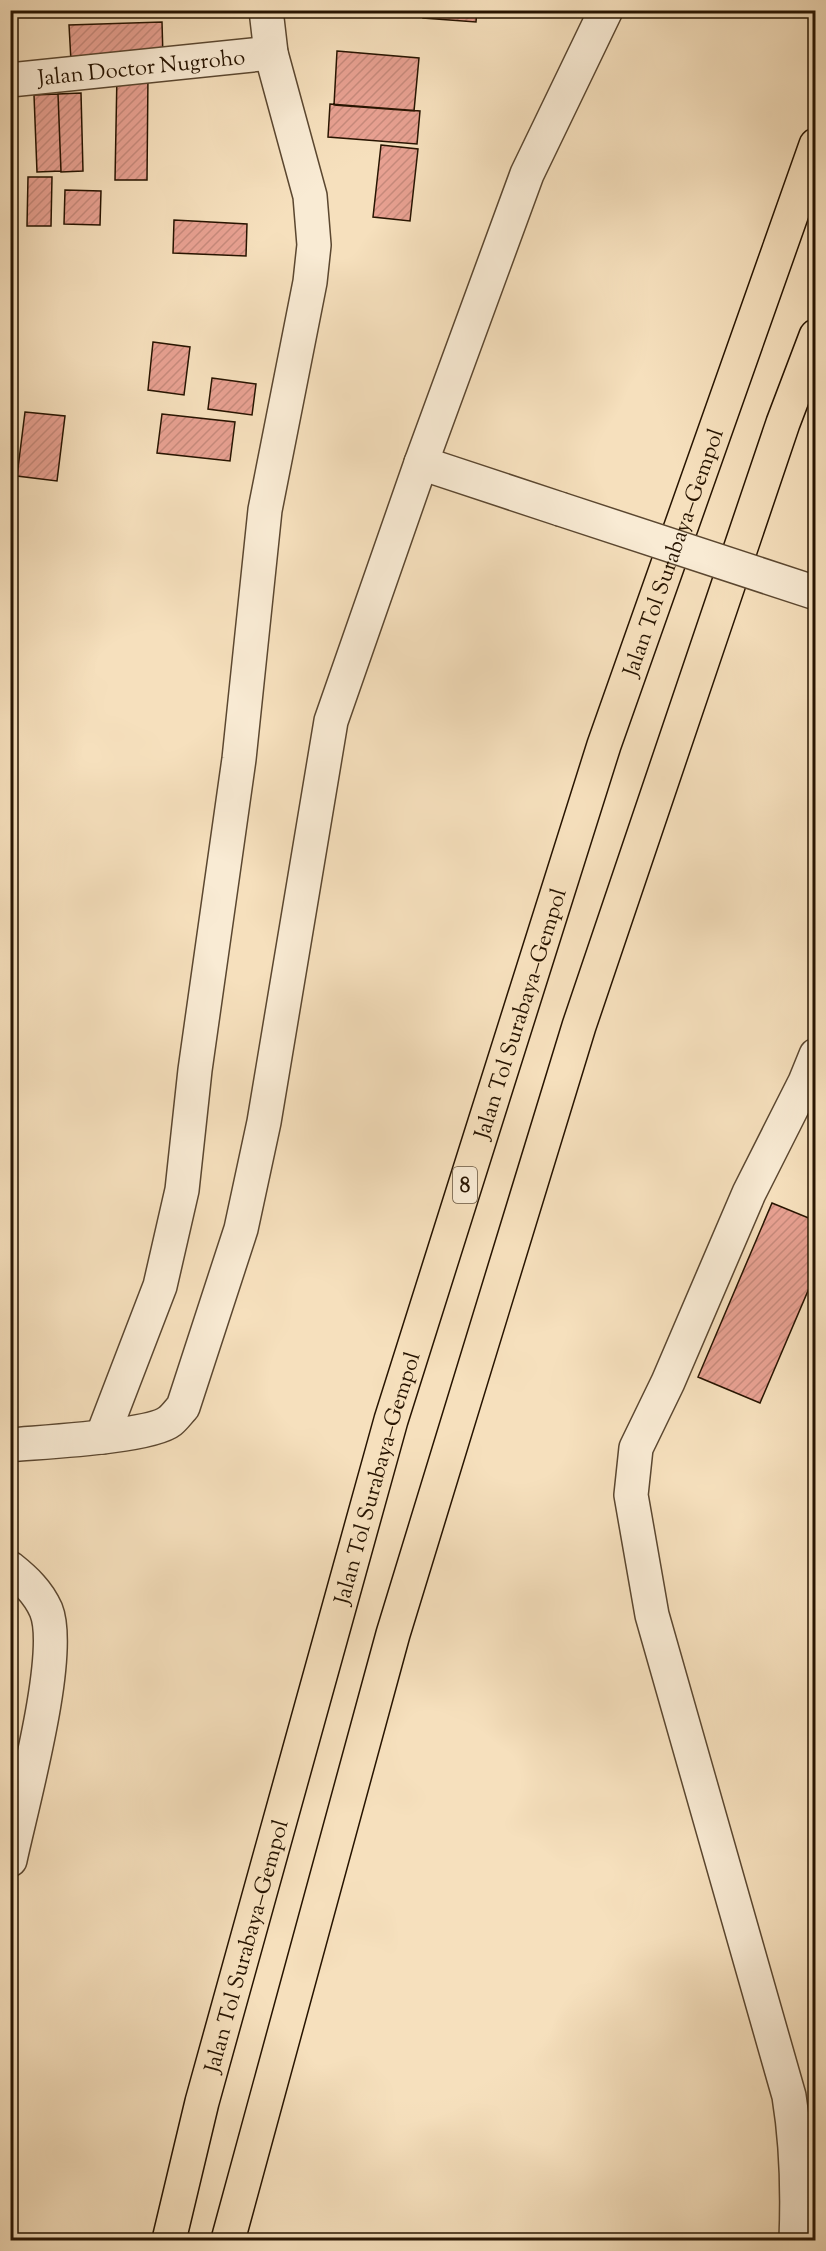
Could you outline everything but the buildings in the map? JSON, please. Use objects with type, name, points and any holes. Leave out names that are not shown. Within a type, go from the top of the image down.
[{"type":"highway","name":"Jalan Tol Surabaya–Gempol","points":[[169,2241],[202,2102],[391,1420],[604,745],[816,145]]},
{"type":"highway","points":[[228,2241],[393,1634],[575,1037],[783,423],[816,336]]},
{"type":"street","points":[[102,1437],[160,1286],[182,1190],[196,1058],[238,759],[265,510],[311,273],[314,245],[310,196],[271,53],[266,10]]},
{"type":"street","points":[[10,1445],[102,1437],[169,1422],[183,1407],[241,1229],[264,1122],[331,721],[421,463],[527,174],[606,10]]},
{"type":"street","name":"Jalan Doctor Nugroho","points":[[10,80],[271,53]]},
{"type":"street","points":[[421,463],[816,593]]},
{"type":"street","points":[[796,2241],[798,2186],[796,2143],[789,2096],[652,1615],[631,1495],[636,1448],[668,1382],[749,1193],[806,1082],[816,1055]]},
{"type":"street","points":[[10,1568],[30,1584],[46,1611],[50,1662],[10,1860]]}]
